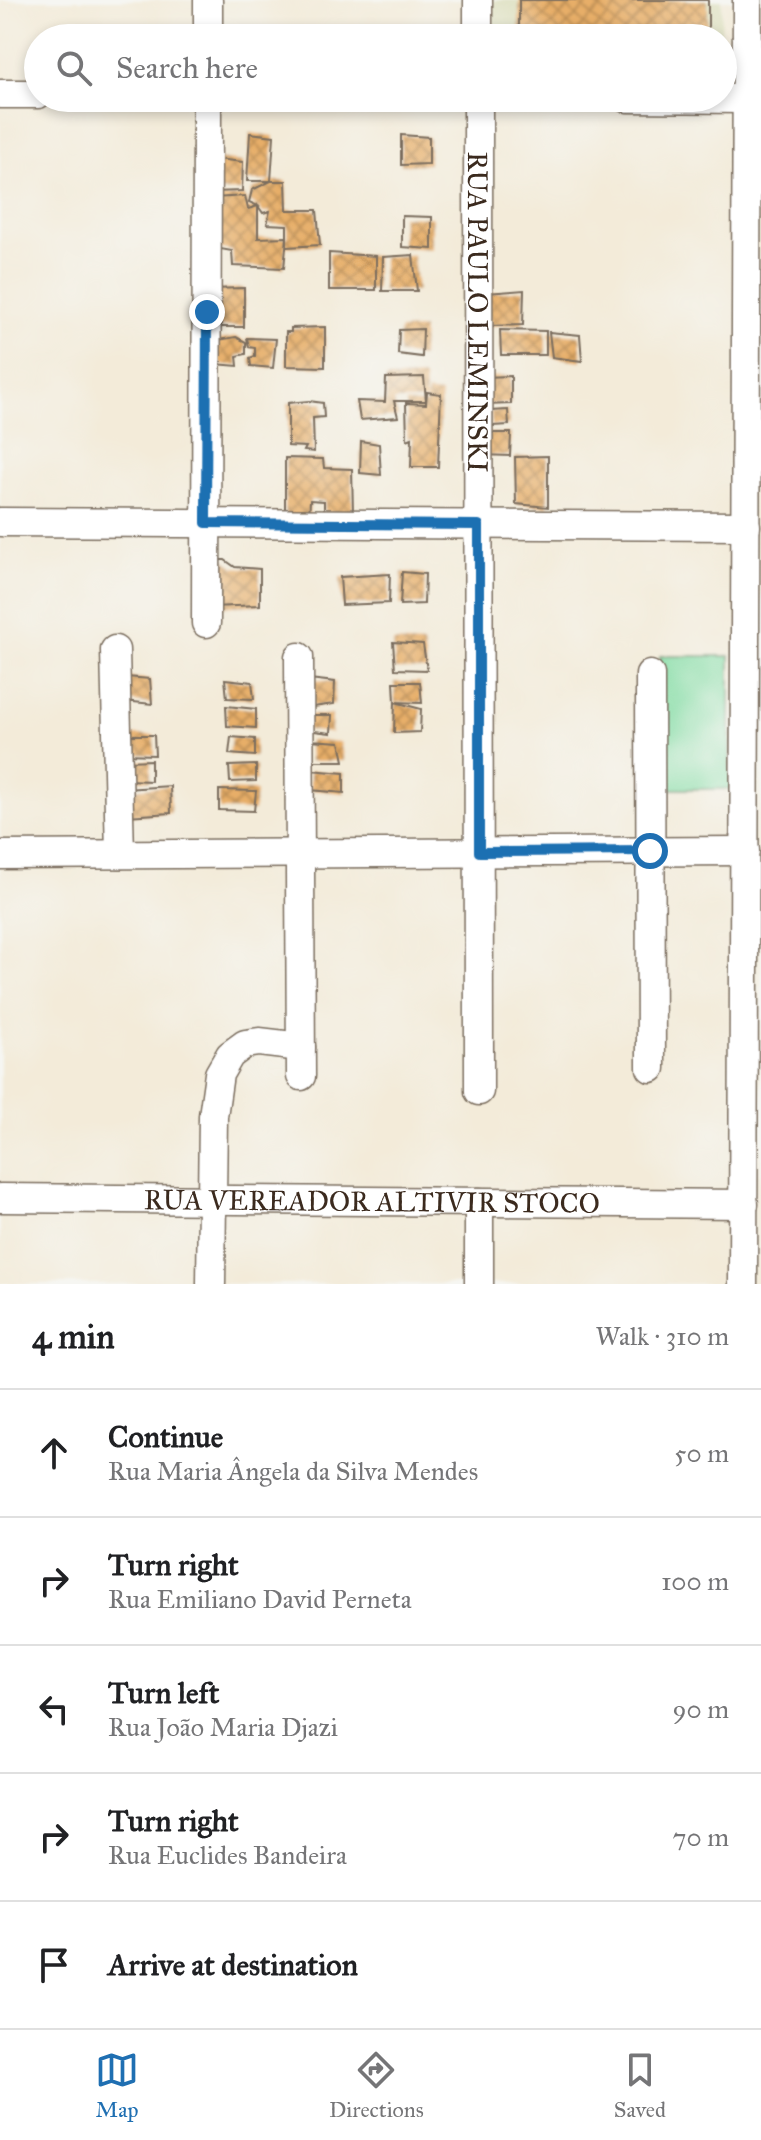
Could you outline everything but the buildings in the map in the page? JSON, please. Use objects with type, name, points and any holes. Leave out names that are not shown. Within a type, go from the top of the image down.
[{"type":"street","points":[[208,0],[208,24]]},
{"type":"street","points":[[478,0],[478,24]]},
{"type":"street","points":[[743,1284],[747,0]]},
{"type":"street","points":[[0,94],[24,94]]},
{"type":"street","points":[[737,99],[747,99]]},
{"type":"street","points":[[206,623],[207,112]]},
{"type":"street","name":"RUA PAULO LEMINSKI","points":[[478,112],[479,1091]]},
{"type":"street","points":[[0,522],[746,526]]},
{"type":"street","points":[[115,650],[120,854]]},
{"type":"street","points":[[211,1284],[215,1094],[219,1074],[230,1055],[245,1044],[259,1042],[301,1062],[299,657]]},
{"type":"street","points":[[650,675],[651,1068]]},
{"type":"street","points":[[0,855],[745,851]]},
{"type":"street","name":"RUA VEREADOR ALTIVIR STOCO","points":[[0,1198],[744,1204]]},
{"type":"street","points":[[479,1202],[479,1284]]},
{"type":"shaded area","points":[[494,0],[722,0],[721,24],[494,24]]},
{"type":"green space","points":[[660,656],[730,656],[730,789],[660,789]]},
{"type":"route","points":[[207,312],[206,523],[479,525],[479,852],[650,851]]}]
